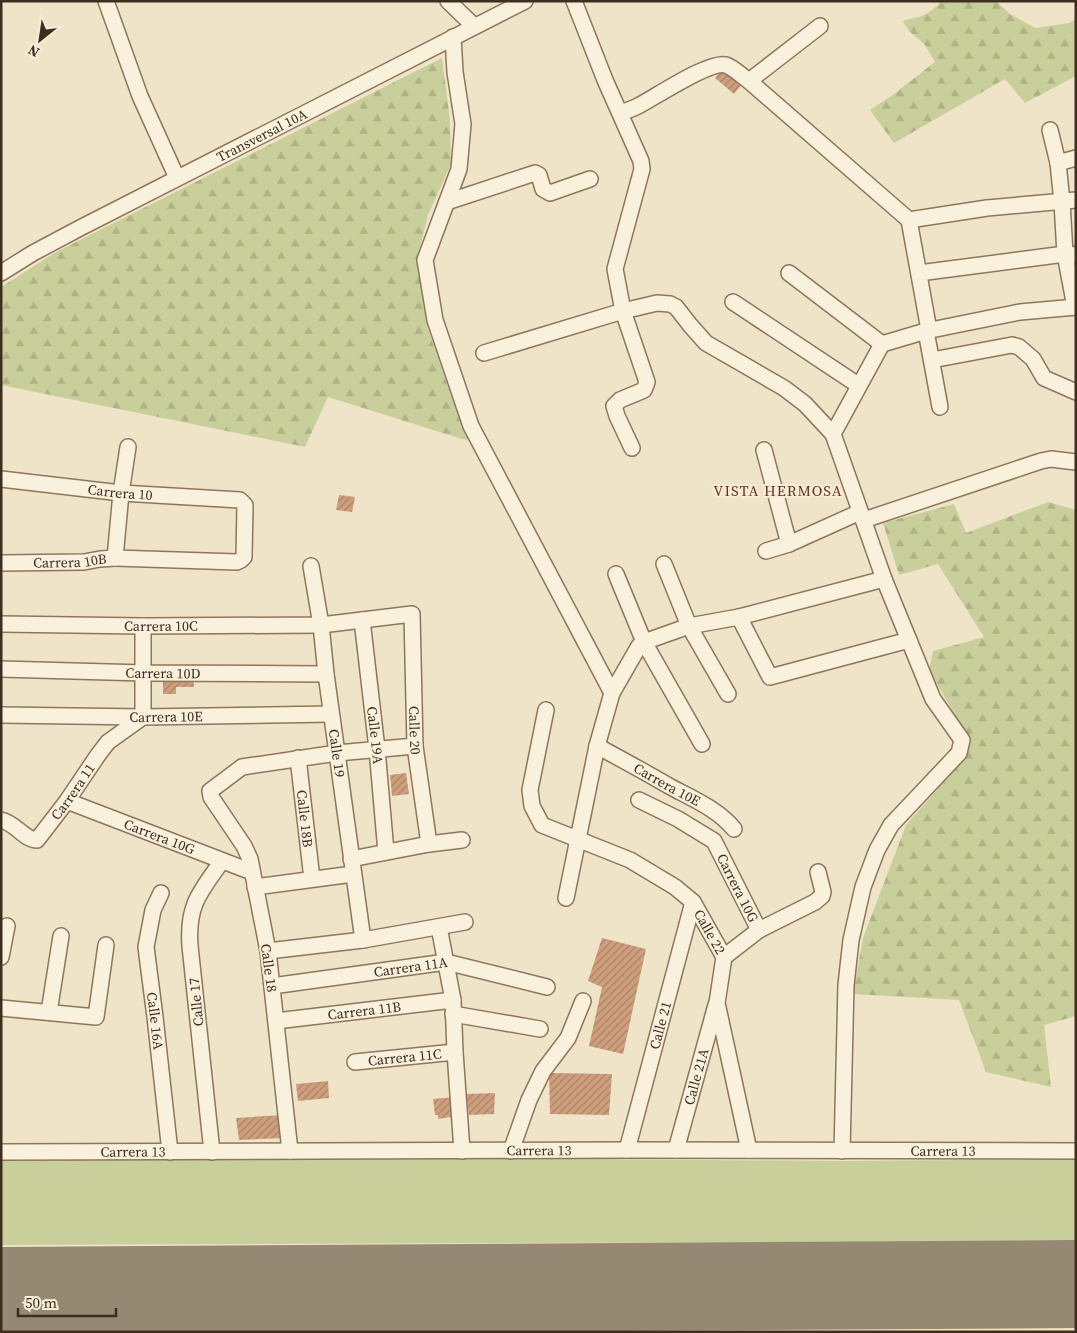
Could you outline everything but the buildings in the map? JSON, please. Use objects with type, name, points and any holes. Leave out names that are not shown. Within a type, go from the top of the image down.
[{"type":"street","points":[[106,1],[140,96],[177,178]]},
{"type":"street","points":[[448,1],[474,26]]},
{"type":"street","name":"Transversal 10A","points":[[1,274],[32,253],[524,1]]},
{"type":"street","points":[[574,1],[605,80],[641,161],[642,169],[615,269],[623,311],[647,382],[644,390],[620,400],[614,406],[632,448]]},
{"type":"street","points":[[749,81],[820,26]]},
{"type":"street","points":[[453,36],[455,72],[463,124],[459,169],[425,260],[435,320],[471,426],[612,693]]},
{"type":"street","points":[[620,113],[638,106],[696,74],[718,65],[726,65],[749,81],[909,220],[940,406]]},
{"type":"street","points":[[833,434],[882,344],[927,331],[1020,312],[1076,307],[1070,255],[1069,201],[1050,130]]},
{"type":"street","points":[[1058,163],[1076,158]]},
{"type":"street","points":[[447,202],[535,173],[539,175],[543,189],[550,193],[590,179]]},
{"type":"street","points":[[909,220],[987,208],[1069,201]]},
{"type":"street","points":[[918,273],[1070,255]]},
{"type":"street","points":[[789,273],[882,344]]},
{"type":"street","points":[[733,302],[858,385]]},
{"type":"street","points":[[484,353],[623,311],[657,303],[670,304],[676,307],[706,342],[784,388],[805,404],[833,434],[884,579],[933,699],[962,740],[959,753],[891,825],[877,850],[863,887],[851,940],[846,985],[842,1151]]},
{"type":"street","points":[[932,360],[1012,345],[1019,347],[1033,359],[1044,378],[1076,392]]},
{"type":"street","name":"Carrera 10B","points":[[1,563],[84,562],[100,558],[116,558],[121,493],[128,447]]},
{"type":"street","points":[[764,450],[789,544]]},
{"type":"street","points":[[766,551],[862,516],[1041,461],[1076,462]]},
{"type":"street","name":"Carrera 10","points":[[1,479],[121,493],[240,500],[245,505],[244,556],[237,562],[116,558]]},
{"type":"street","points":[[664,564],[688,626],[728,694]]},
{"type":"street","name":"Calle 19","points":[[311,566],[321,625],[331,714],[362,940]]},
{"type":"street","points":[[616,574],[644,642],[702,744]]},
{"type":"street","points":[[566,898],[597,746],[612,693],[639,646],[644,642],[688,626],[739,617],[884,579]]},
{"type":"street","name":"Carrera 10C","points":[[1,624],[143,626],[321,625],[412,614]]},
{"type":"street","name":"Calle 20","points":[[412,614],[415,746],[429,844]]},
{"type":"street","points":[[739,617],[770,677],[909,640]]},
{"type":"street","name":"Calle 19A","points":[[362,620],[377,749],[386,852]]},
{"type":"street","points":[[143,626],[143,717]]},
{"type":"street","name":"Carrera 10D","points":[[1,670],[326,674]]},
{"type":"street","name":"Calle 22","points":[[546,710],[530,790],[532,806],[542,825],[630,860],[669,882],[693,902],[724,957],[717,1003],[748,1150]]},
{"type":"street","name":"Carrera 10E","points":[[1,715],[143,717],[331,714]]},
{"type":"street","name":"Carrera 11","points":[[1,820],[12,823],[30,839],[37,840],[108,742],[143,717]]},
{"type":"street","points":[[298,758],[415,746]]},
{"type":"street","name":"Carrera 10E","points":[[597,746],[691,796],[714,811],[734,829]]},
{"type":"street","name":"Calle 18","points":[[290,1151],[268,951],[254,879],[247,851],[211,796],[211,789],[242,767],[298,758]]},
{"type":"street","name":"Calle 18B","points":[[298,758],[312,879]]},
{"type":"street","name":"Carrera 10G","points":[[639,800],[678,818],[714,841],[759,930]]},
{"type":"street","name":"Carrera 10G","points":[[67,801],[222,861],[254,879]]},
{"type":"street","points":[[254,879],[312,879],[386,852],[462,840]]},
{"type":"street","name":"Calle 17","points":[[212,1152],[190,946],[189,920],[193,904],[222,861]]},
{"type":"street","points":[[724,957],[759,930],[820,898],[823,892],[818,872]]},
{"type":"street","name":"Calle 16A","points":[[161,893],[153,910],[146,946],[170,1152]]},
{"type":"street","name":"Calle 21","points":[[626,1150],[693,902]]},
{"type":"street","points":[[268,951],[362,940],[465,922]]},
{"type":"street","points":[[1,957],[7,926]]},
{"type":"street","points":[[439,927],[453,1007],[454,1052],[462,1151]]},
{"type":"street","points":[[49,1012],[61,936]]},
{"type":"street","points":[[1,1008],[96,1017],[106,945]]},
{"type":"street","name":"Carrera 11A","points":[[272,986],[446,962],[547,987]]},
{"type":"street","points":[[512,1151],[529,1100],[539,1078],[568,1038],[583,1001]]},
{"type":"street","name":"Calle 21A","points":[[676,1150],[717,1003]]},
{"type":"street","name":"Carrera 11B","points":[[276,1021],[453,1007],[540,1029]]},
{"type":"street","name":"Carrera 11C","points":[[354,1062],[454,1052]]},
{"type":"street","name":"Carrera 13","points":[[1,1152],[1076,1151]]},
{"type":"green space","points":[[942,1],[996,1],[1010,14],[1035,28],[1069,23],[1076,19],[1076,76],[1025,103],[1005,79],[894,143],[870,110],[935,62],[925,45],[910,32],[903,22],[925,14]]},
{"type":"green space","points":[[442,58],[450,120],[451,164],[428,215],[417,260],[427,326],[453,401],[471,440],[462,439],[328,397],[305,447],[1,385],[1,287],[56,252]]},
{"type":"green space","points":[[1048,502],[1076,510],[1076,1016],[1044,1025],[1051,1087],[986,1072],[959,1000],[853,994],[863,938],[906,825],[960,764],[967,736],[929,670],[933,651],[984,637],[938,564],[899,575],[883,523],[954,504],[966,533]]},
{"type":"green space","points":[[337,1157],[843,1161],[1076,1159],[1076,1241],[1,1245],[1,1159]]},
{"type":"runway","points":[[1,1291],[1076,1284]]},
{"type":"district","name":"VISTA HERMOSA","points":[[778,490]]}]
